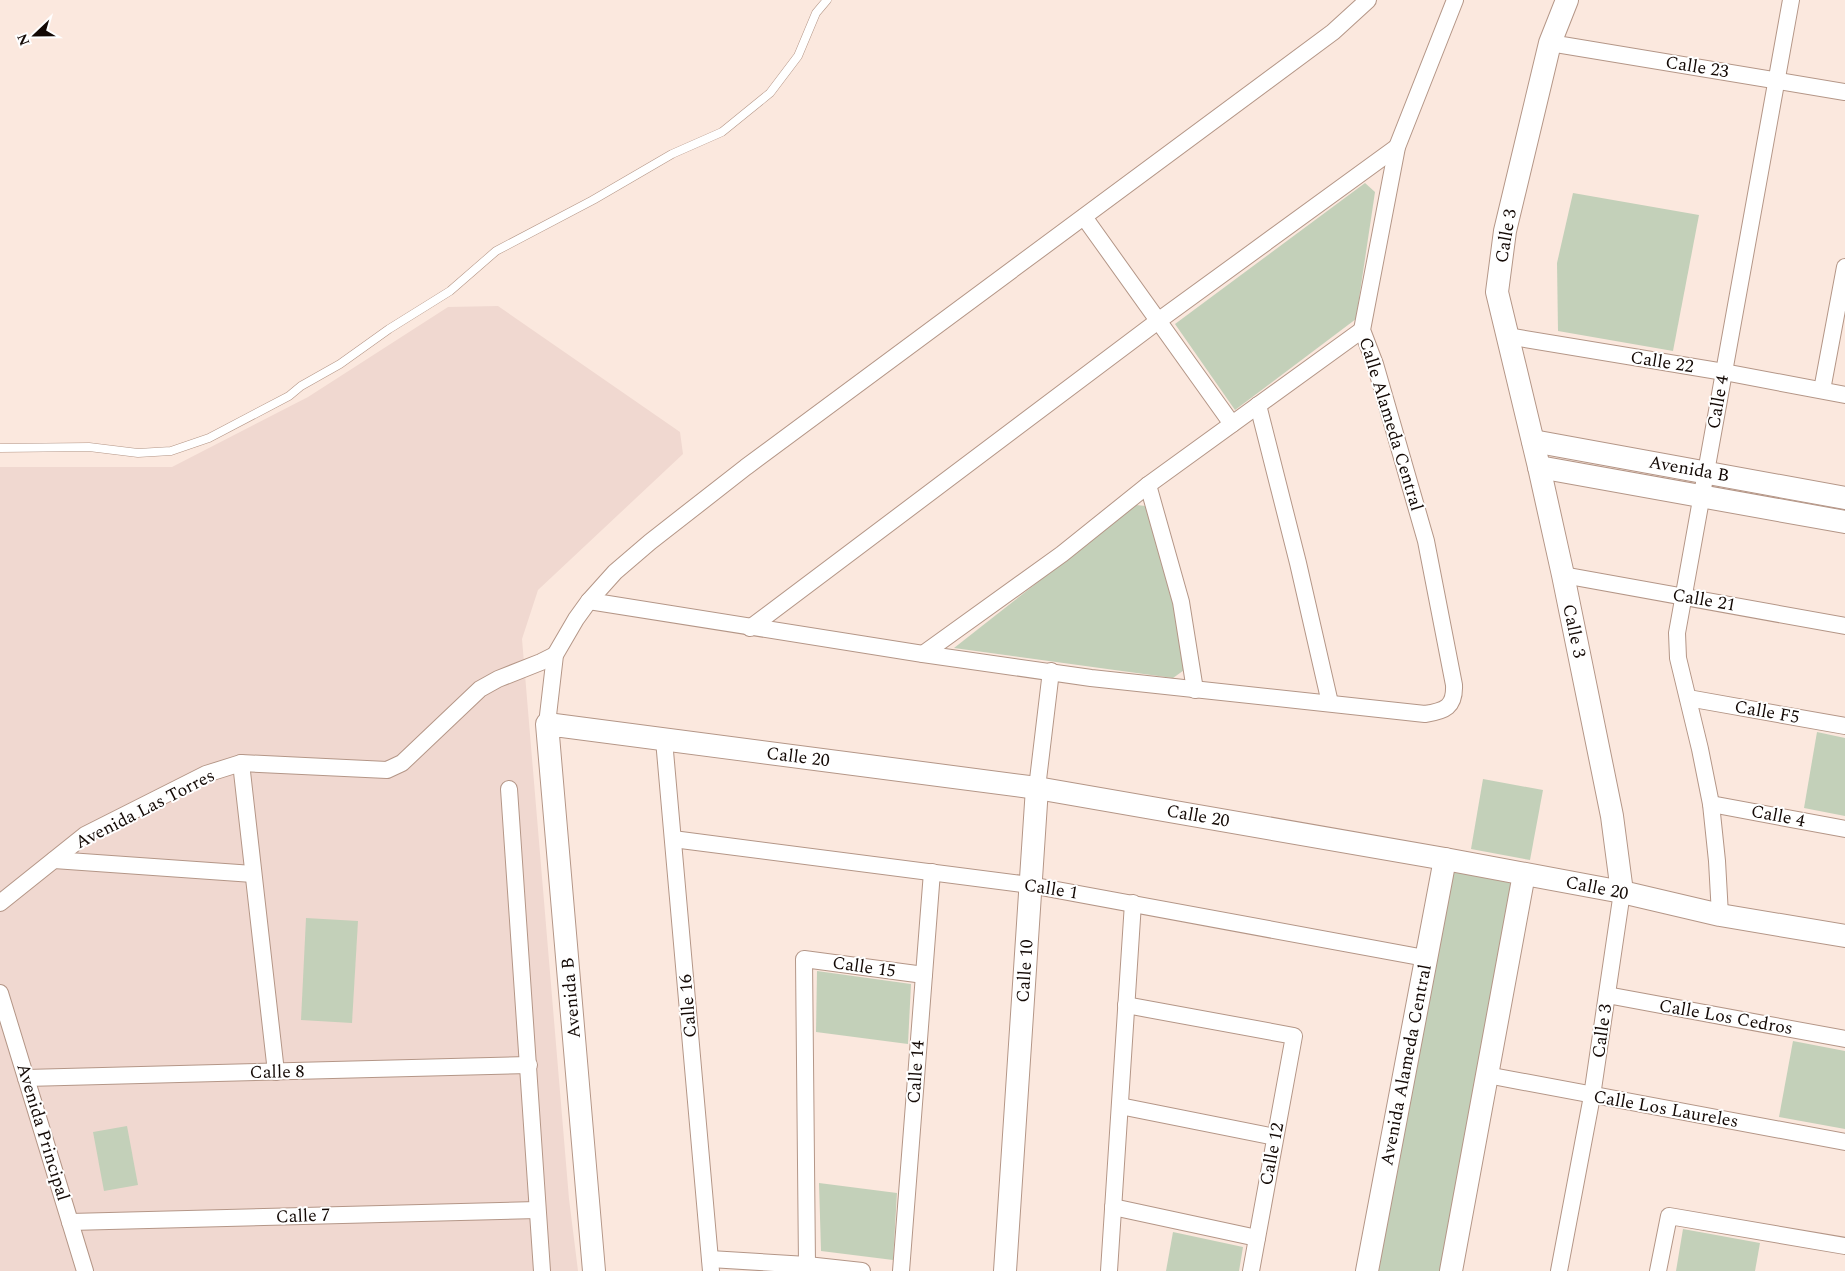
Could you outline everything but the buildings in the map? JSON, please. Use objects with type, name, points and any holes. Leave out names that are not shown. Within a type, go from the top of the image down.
[{"type":"street","points":[[547,724],[555,654],[589,601],[616,572],[650,542],[731,478],[1333,32],[1368,0]]},
{"type":"street","name":"Calle Alameda Central","points":[[1330,703],[1425,714],[1441,712],[1449,706],[1454,696],[1454,685],[1426,541],[1375,364],[1362,330],[1397,147],[1455,0]]},
{"type":"street","name":"Calle 3","points":[[1558,1271],[1592,1096],[1622,892],[1612,816],[1563,575],[1497,292],[1505,230],[1550,43],[1567,0]]},
{"type":"street","name":"Calle 4","points":[[1720,915],[1718,861],[1711,804],[1678,658],[1677,633],[1791,0]]},
{"type":"street","name":"Calle 23","points":[[1550,43],[1845,92]]},
{"type":"street","points":[[750,628],[1158,321],[1397,147]]},
{"type":"street","points":[[1084,217],[1232,424]]},
{"type":"street","points":[[1822,390],[1843,293],[1845,267]]},
{"type":"street","points":[[923,654],[1062,554],[1148,485],[1362,330]]},
{"type":"street","name":"Calle 22","points":[[1507,336],[1724,372],[1845,395]]},
{"type":"street","points":[[589,601],[923,654],[1195,690],[1330,703],[1298,563],[1258,405]]},
{"type":"street","name":"Avenida B","points":[[1533,441],[1845,498]]},
{"type":"street","name":"Avenida B","points":[[1539,467],[1845,522]]},
{"type":"street","points":[[1148,485],[1181,602],[1195,690]]},
{"type":"street","name":"Calle 21","points":[[1563,575],[1845,626]]},
{"type":"street","name":"Avenida Las Torres","points":[[0,903],[85,836],[206,774],[241,763],[387,770],[402,763],[480,689],[555,654]]},
{"type":"street","name":"Calle 10","points":[[1005,1271],[1037,788],[1051,671]]},
{"type":"street","name":"Calle F5","points":[[1688,698],[1845,726]]},
{"type":"street","name":"Avenida B","points":[[547,724],[594,1271]]},
{"type":"street","name":"Calle 20","points":[[547,724],[1037,788],[1445,859],[1622,892],[1720,915],[1845,936]]},
{"type":"street","name":"Calle 16","points":[[664,740],[711,1265]]},
{"type":"street","points":[[241,763],[276,1072]]},
{"type":"street","points":[[509,789],[542,1271]]},
{"type":"street","name":"Calle 4","points":[[1711,804],[1845,829]]},
{"type":"street","name":"Calle 1","points":[[673,839],[1030,885],[1425,958]]},
{"type":"street","name":"Avenida Alameda Central","points":[[1367,1271],[1445,859]]},
{"type":"street","points":[[54,860],[253,874]]},
{"type":"street","name":"Calle 14","points":[[901,1271],[932,872]]},
{"type":"street","points":[[1451,1271],[1524,874]]},
{"type":"street","points":[[1109,1271],[1133,903]]},
{"type":"street","name":"Calle 15","points":[[807,1265],[804,959],[924,976]]},
{"type":"street","name":"Avenida Principal","points":[[0,993],[85,1271]]},
{"type":"street","name":"Calle Los Cedros","points":[[1607,995],[1845,1039]]},
{"type":"street","name":"Calle 12","points":[[1126,1005],[1294,1036],[1251,1271]]},
{"type":"street","name":"Calle 8","points":[[26,1078],[529,1065]]},
{"type":"street","name":"Calle Los Laureles","points":[[1487,1075],[1845,1142]]},
{"type":"street","points":[[1120,1106],[1275,1138]]},
{"type":"street","points":[[1113,1207],[1257,1238]]},
{"type":"street","name":"Calle 7","points":[[70,1222],[537,1210]]},
{"type":"street","points":[[1658,1271],[1669,1216],[1845,1246]]},
{"type":"street","points":[[711,1265],[807,1265],[862,1271]]},
{"type":"lane","points":[[0,448],[89,447],[138,453],[172,451],[209,438],[289,396],[301,386],[340,364],[389,329],[450,291],[496,251],[593,200],[672,154],[722,132],[770,93],[798,56],[816,13],[826,0]]},
{"type":"shaded area","points":[[498,306],[680,432],[683,454],[538,590],[522,639],[569,1199],[578,1271],[0,1271],[0,467],[172,467],[308,397],[448,307]]},
{"type":"green space","points":[[1365,183],[1375,192],[1356,319],[1235,410],[1175,324]]},
{"type":"green space","points":[[1573,193],[1699,215],[1673,351],[1558,331],[1557,263]]},
{"type":"green space","points":[[1136,505],[1146,506],[1170,590],[1187,668],[1173,678],[954,648]]},
{"type":"green space","points":[[1817,732],[1845,738],[1845,816],[1804,808]]},
{"type":"green space","points":[[1483,779],[1543,790],[1530,860],[1471,849]]},
{"type":"green space","points":[[1450,871],[1512,883],[1441,1271],[1377,1271]]},
{"type":"green space","points":[[306,918],[358,921],[352,1023],[301,1020]]},
{"type":"green space","points":[[817,971],[911,984],[908,1044],[816,1032]]},
{"type":"green space","points":[[1793,1041],[1845,1051],[1845,1129],[1779,1117]]},
{"type":"green space","points":[[127,1126],[138,1185],[104,1191],[93,1132]]},
{"type":"green space","points":[[819,1183],[897,1193],[893,1260],[821,1251]]},
{"type":"green space","points":[[1683,1229],[1760,1243],[1755,1271],[1676,1271]]},
{"type":"green space","points":[[1173,1232],[1243,1247],[1239,1271],[1166,1271]]}]
